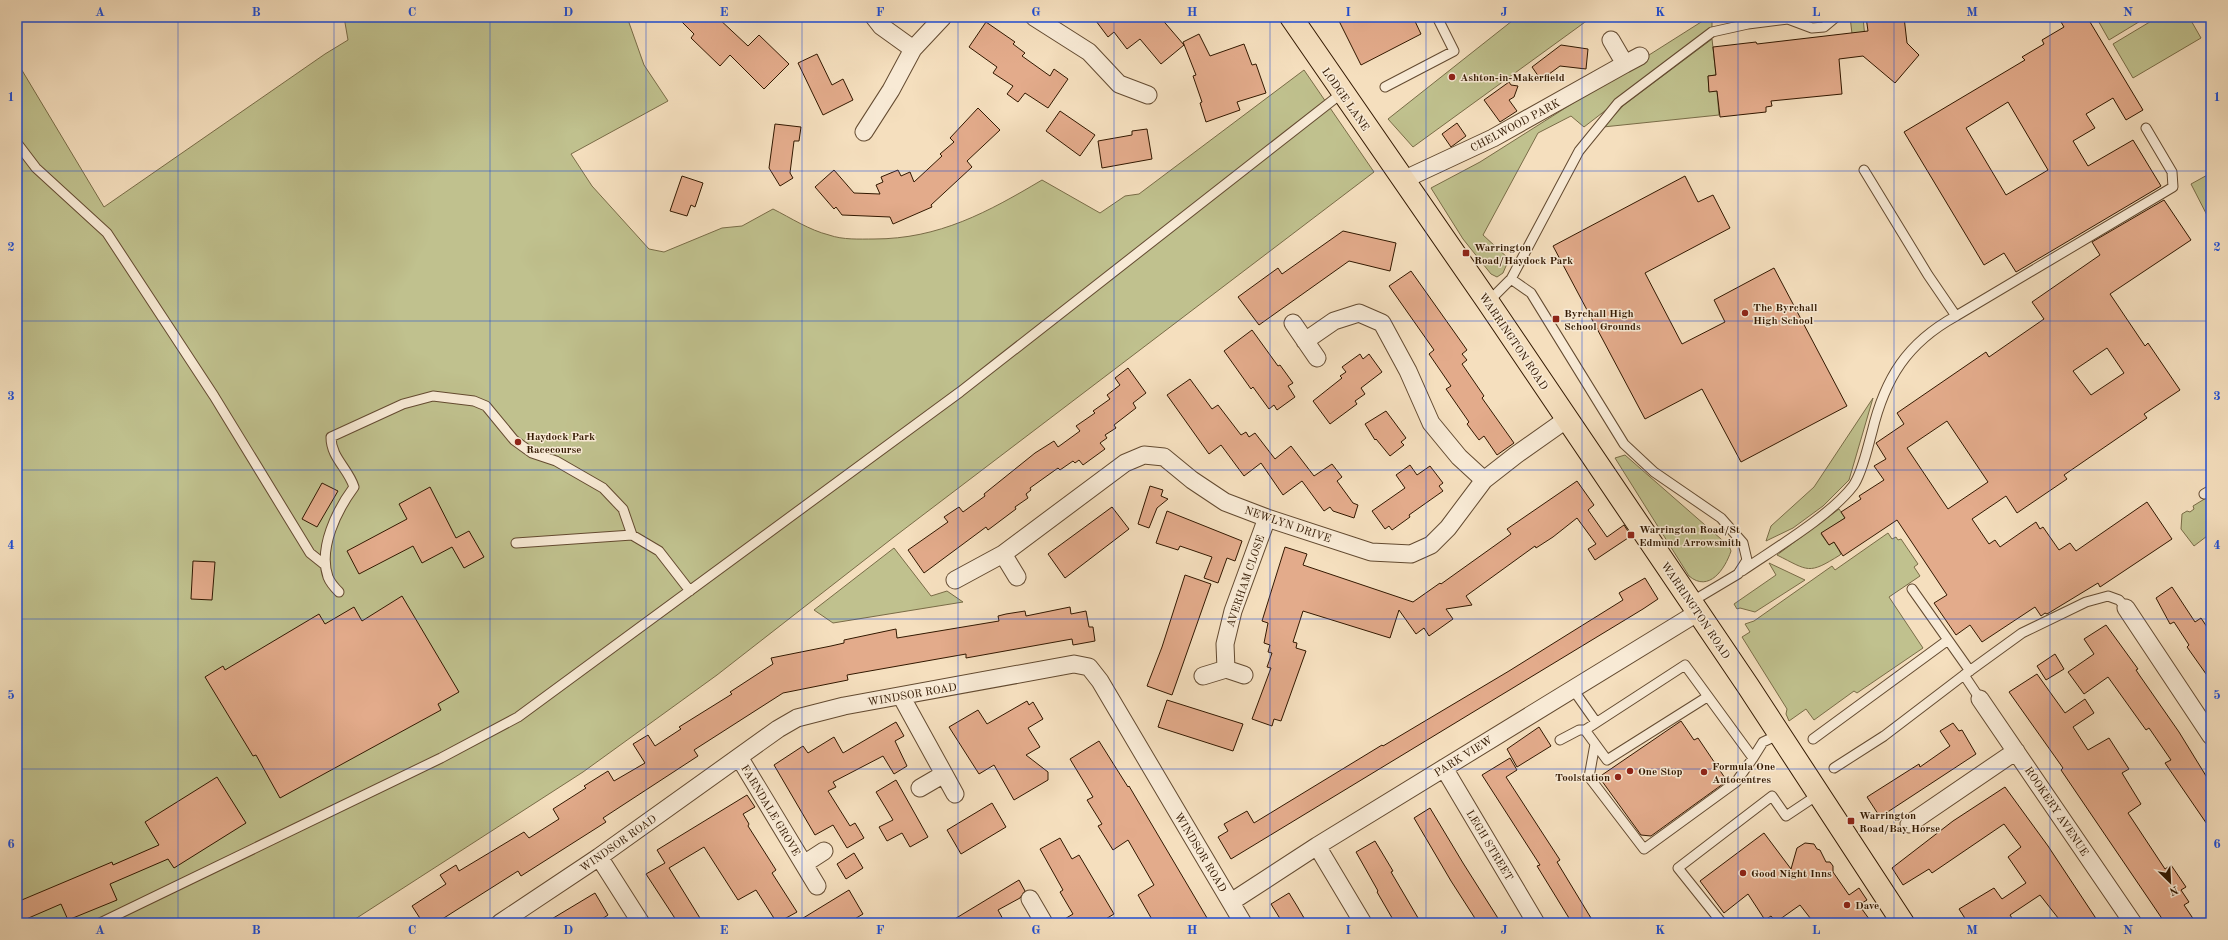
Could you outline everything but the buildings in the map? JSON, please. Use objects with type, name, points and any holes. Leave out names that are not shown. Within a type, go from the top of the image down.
[{"type":"main road","name":"LODGE LANE","points":[[1291,17],[1403,180]]},
{"type":"main road","name":"WARRINGTON ROAD","points":[[1403,180],[1488,302],[1780,734],[1903,923]]},
{"type":"street","points":[[874,17],[881,26],[913,49]]},
{"type":"street","points":[[864,132],[891,90],[913,49],[943,17]]},
{"type":"street","points":[[1034,17],[1089,52],[1119,84],[1148,95]]},
{"type":"street","points":[[1611,40],[1625,64]]},
{"type":"street","name":"CHELWOOD PARK","points":[[1403,180],[1493,138],[1640,56]]},
{"type":"street","points":[[1305,341],[1334,321],[1359,313],[1382,323],[1408,371],[1431,423],[1459,457],[1484,480]]},
{"type":"street","points":[[1293,323],[1317,358]]},
{"type":"street","name":"NEWLYN DRIVE","points":[[955,580],[1003,554],[1125,463],[1144,455],[1164,457],[1192,480],[1225,502],[1267,518],[1371,552],[1411,554],[1431,545],[1442,534],[1484,480],[1567,419]]},
{"type":"street","name":"AVERHAM CLOSE","points":[[1226,668],[1225,644],[1233,611],[1267,518]]},
{"type":"street","points":[[1003,554],[1017,577]]},
{"type":"street","name":"PARK VIEW","points":[[1231,902],[1317,846],[1572,688],[1694,608]]},
{"type":"street","points":[[2126,608],[2211,736]]},
{"type":"street","name":"WINDSOR ROAD","points":[[500,923],[599,857],[739,757],[797,718],[901,696],[1074,664],[1089,667],[1100,681],[1243,923]]},
{"type":"street","points":[[1204,676],[1226,668],[1244,675]]},
{"type":"street","points":[[901,696],[955,794]]},
{"type":"street","name":"ROOKERY AVENUE","points":[[1980,699],[2133,923]]},
{"type":"street","points":[[1909,824],[2016,751]]},
{"type":"street","name":"FARNDALE GROVE","points":[[739,757],[817,886]]},
{"type":"street","name":"LEGH STREET","points":[[1444,768],[1536,923]]},
{"type":"street","points":[[920,788],[944,774]]},
{"type":"street","points":[[1317,846],[1363,923]]},
{"type":"street","name":"FARNDALE GROVE","points":[[804,864],[824,851]]},
{"type":"street","points":[[599,857],[641,923]]},
{"type":"street","points":[[1030,899],[1041,922]]},
{"type":"lane","points":[[1385,87],[1454,51],[1437,17]]},
{"type":"lane","points":[[1488,302],[1512,279],[1578,151],[1618,103],[1712,32],[1748,24],[1788,19],[1812,28],[1824,26],[1836,17]]},
{"type":"lane","points":[[100,923],[434,762],[518,717],[960,392],[1342,93]]},
{"type":"lane","points":[[1694,608],[1738,574],[1814,521],[1840,500],[1854,485],[1885,387],[1909,351],[1940,326],[1956,316],[2173,187],[2172,172],[2146,128]]},
{"type":"lane","points":[[17,143],[36,168],[107,233],[214,396],[310,553],[326,565]]},
{"type":"lane","points":[[1864,170],[1928,274],[1956,316]]},
{"type":"lane","points":[[1512,279],[1531,293],[1544,312],[1624,444],[1654,472],[1721,518],[1743,543],[1748,560],[1738,574]]},
{"type":"lane","points":[[339,592],[328,578],[326,565],[329,531],[354,487],[352,480],[333,453],[331,437],[403,404],[433,396],[474,401],[486,406],[514,440],[532,453],[556,461],[602,488],[623,509],[632,535]]},
{"type":"lane","points":[[516,542],[632,535],[659,551],[690,591]]},
{"type":"lane","points":[[1912,589],[1948,640],[1980,699]]},
{"type":"lane","points":[[1834,768],[1884,736],[2022,633],[2086,602],[2108,596],[2119,600],[2126,608]]},
{"type":"lane","points":[[1813,739],[1948,640]]},
{"type":"lane","points":[[1560,740],[1579,730],[1586,730],[1685,665],[1706,697],[1753,758]]},
{"type":"lane","points":[[1572,688],[1596,722]]},
{"type":"lane","points":[[1586,730],[1607,760],[1706,697]]},
{"type":"lane","points":[[1595,744],[1589,777],[1644,849],[1736,782],[1763,742],[1780,734]]},
{"type":"lane","points":[[1722,923],[1678,868],[1772,796],[1786,816],[1819,794]]},
{"type":"green space","name":"Haydock Park Racecourse","points":[[344,17],[627,17],[644,65],[668,101],[571,154],[592,186],[649,249],[664,252],[722,228],[742,226],[773,209],[800,224],[834,237],[874,239],[898,238],[920,234],[962,222],[1002,203],[1042,180],[1100,213],[1125,196],[1139,194],[1304,70],[1374,172],[894,537],[717,675],[583,772],[349,923],[17,923],[17,62],[104,207],[325,54],[348,40]]},
{"type":"green space","points":[[1517,17],[1592,17],[1413,147],[1388,119]]},
{"type":"green space","points":[[1709,17],[1719,17],[1712,21],[1712,28],[1584,127],[1571,116],[1538,133],[1483,235],[1509,259],[1503,273],[1497,277],[1491,274],[1463,239],[1431,188],[1480,162]]},
{"type":"green space","points":[[1850,17],[1863,17],[1866,49],[1854,50]]},
{"type":"green space","points":[[2096,17],[2147,17],[2109,40]]},
{"type":"green space","points":[[2158,17],[2189,17],[2201,38],[2133,78],[2113,44]]},
{"type":"green space","points":[[1712,39],[1716,75],[1708,76],[1709,91],[1717,91],[1719,115],[1603,127],[1624,105]]},
{"type":"green space","points":[[2211,173],[2211,223],[2191,184]]},
{"type":"green space","points":[[1873,398],[1849,480],[1823,506],[1793,528],[1766,541],[1771,526],[1814,487]]},
{"type":"green space","points":[[1625,455],[1729,546],[1731,551],[1725,565],[1715,577],[1703,582],[1696,581],[1689,576],[1615,458]]},
{"type":"green space","points":[[2211,495],[2211,533],[2194,546],[2181,529],[2182,514],[2187,511],[2190,512],[2194,509],[2193,506]]},
{"type":"green space","points":[[1839,509],[1845,518],[1821,534],[1829,545],[1834,542],[1841,554],[1840,555],[1821,566],[1808,568],[1796,565],[1777,555]]},
{"type":"green space","points":[[1888,533],[1892,539],[1896,537],[1898,540],[1901,539],[1918,564],[1914,567],[1920,576],[1889,597],[1923,648],[1857,693],[1854,691],[1814,720],[1806,709],[1789,721],[1786,714],[1787,709],[1742,637],[1750,632],[1745,624],[1754,621],[1832,566],[1835,570]]},
{"type":"green space","points":[[894,548],[931,596],[947,591],[963,602],[833,623],[814,610]]},
{"type":"green space","points":[[1769,563],[1805,580],[1755,612],[1740,608],[1737,609],[1734,604],[1776,575]]},
{"type":"place","name":"Ashton-in-Makerfield","points":[[1452,77]]},
{"type":"place","name":"Warrington Road/Haydock Park","points":[[1466,253]]},
{"type":"place","name":"The Byrchall High School","points":[[1745,313]]},
{"type":"place","name":"Byrchall High School Grounds","points":[[1556,319]]},
{"type":"place","name":"Haydock Park Racecourse","points":[[518,442]]},
{"type":"place","name":"Warrington Road/St Edmund Arrowsmith","points":[[1631,535]]},
{"type":"place","name":"One Stop","points":[[1630,771]]},
{"type":"place","name":"Formula One Autocentres","points":[[1704,772]]},
{"type":"place","name":"Toolstation","points":[[1618,777]]},
{"type":"place","name":"Warrington Road/Bay Horse","points":[[1851,821]]},
{"type":"place","name":"Good Night Inns","points":[[1743,873]]},
{"type":"place","name":"Dave","points":[[1847,905]]}]
